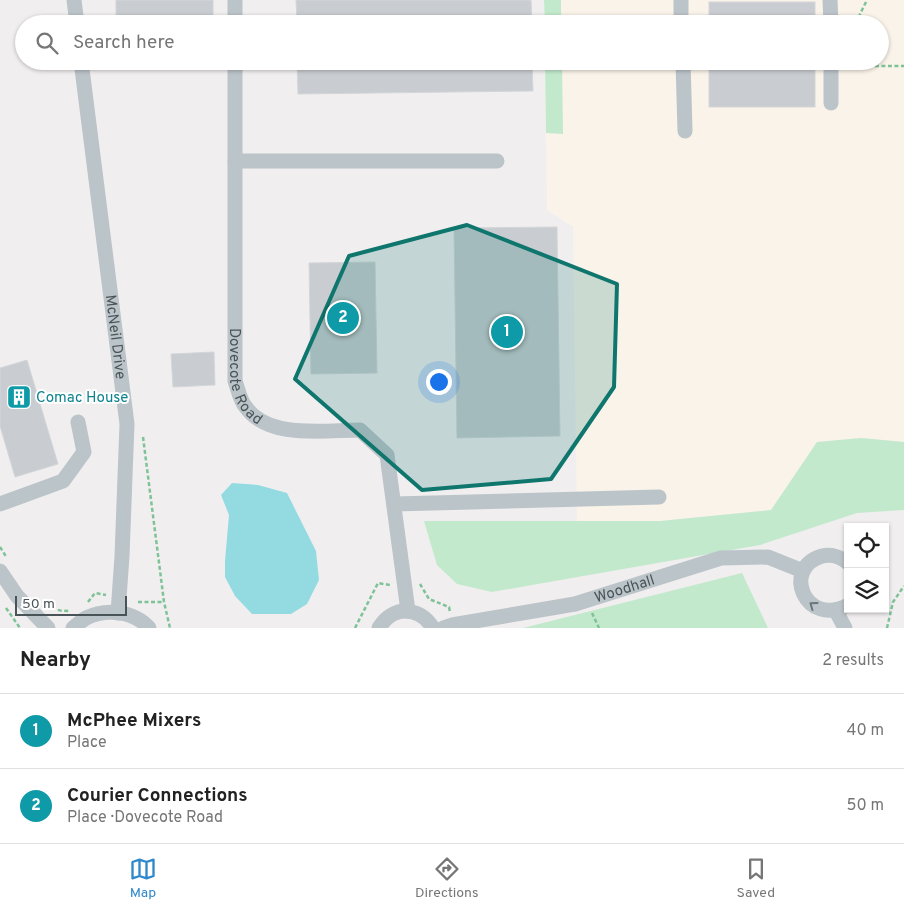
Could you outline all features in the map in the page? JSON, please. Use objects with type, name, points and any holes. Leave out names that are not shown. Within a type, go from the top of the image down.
[{"type":"street","points":[[74,0],[76,15]]},
{"type":"street","points":[[235,15],[236,0]]},
{"type":"street","points":[[681,0],[681,15]]},
{"type":"street","points":[[830,0],[831,15]]},
{"type":"street","name":"McNeil Drive","points":[[82,70],[127,424],[122,556],[118,605]]},
{"type":"street","name":"Dovecote Road","points":[[235,70],[235,381],[244,406],[259,421],[287,431],[360,430],[387,455],[408,611]]},
{"type":"street","points":[[683,70],[685,131]]},
{"type":"street","points":[[831,70],[831,103]]},
{"type":"street","points":[[235,161],[497,161]]},
{"type":"street","points":[[0,503],[63,481],[84,452],[78,422]]},
{"type":"street","points":[[394,504],[659,497]]},
{"type":"street","points":[[844,560],[837,556],[816,558],[803,571],[800,584],[801,591],[813,608],[822,611],[842,608],[845,628]]},
{"type":"street","name":"Woodhall","points":[[447,626],[575,604],[721,558],[768,557],[803,571]]},
{"type":"street","points":[[4,566],[17,596],[48,628]]},
{"type":"street","points":[[73,628],[85,618],[118,605],[150,628]]},
{"type":"street","points":[[379,628],[390,615],[408,611],[418,613],[433,628]]},
{"type":"path","points":[[860,15],[867,0]]},
{"type":"path","points":[[889,66],[904,66]]},
{"type":"path","points":[[0,547],[4,566]]},
{"type":"path","points":[[355,628],[378,583],[406,588],[420,584],[429,599],[449,607],[447,626]]},
{"type":"path","points":[[887,628],[893,602],[904,586]]},
{"type":"path","points":[[84,605],[95,593],[118,605],[138,602],[164,602]]},
{"type":"path","points":[[44,601],[51,608],[60,611],[70,611]]},
{"type":"path","points":[[5,606],[20,628]]},
{"type":"highlighted area","points":[[467,225],[617,284],[614,387],[551,479],[422,490],[295,379],[349,256]]},
{"type":"shaded area","points":[[544,0],[904,0],[904,442],[861,438],[817,442],[771,510],[660,521],[577,521],[573,227],[547,210],[545,70],[889,70],[889,15],[545,15]]},
{"type":"green space","points":[[544,0],[561,0],[561,15],[545,15]]},
{"type":"green space","points":[[545,70],[562,70],[563,134],[546,133]]},
{"type":"green space","points":[[861,438],[904,442],[904,510],[857,513],[760,545],[492,592],[457,584],[437,565],[424,521],[660,521],[771,510],[817,442]]},
{"type":"green space","points":[[742,573],[768,628],[523,628]]},
{"type":"water","points":[[232,483],[258,485],[287,493],[316,551],[319,580],[307,604],[291,614],[252,614],[235,596],[225,577],[229,515],[221,495]]},
{"type":"building","points":[[116,0],[213,0],[213,15],[116,15]]},
{"type":"building","points":[[296,0],[531,0],[532,15],[297,15]]},
{"type":"building","points":[[709,2],[815,2],[815,15],[709,15]]},
{"type":"building","points":[[297,70],[532,70],[533,91],[298,94]]},
{"type":"building","points":[[709,70],[815,70],[815,107],[709,107]]},
{"type":"building","points":[[557,227],[560,436],[457,438],[454,228]]},
{"type":"building","points":[[375,262],[377,373],[311,374],[309,263]]},
{"type":"building","points":[[214,352],[215,385],[173,387],[171,354]]},
{"type":"building","name":"Comac House","points":[[27,360],[58,464],[15,477],[0,426],[0,368]]},
{"type":"place","name":"Courier Connections","points":[[343,318]]},
{"type":"place","name":"McPhee Mixers","points":[[507,332]]},
{"type":"place","name":"Comac House","points":[[19,397]]}]
